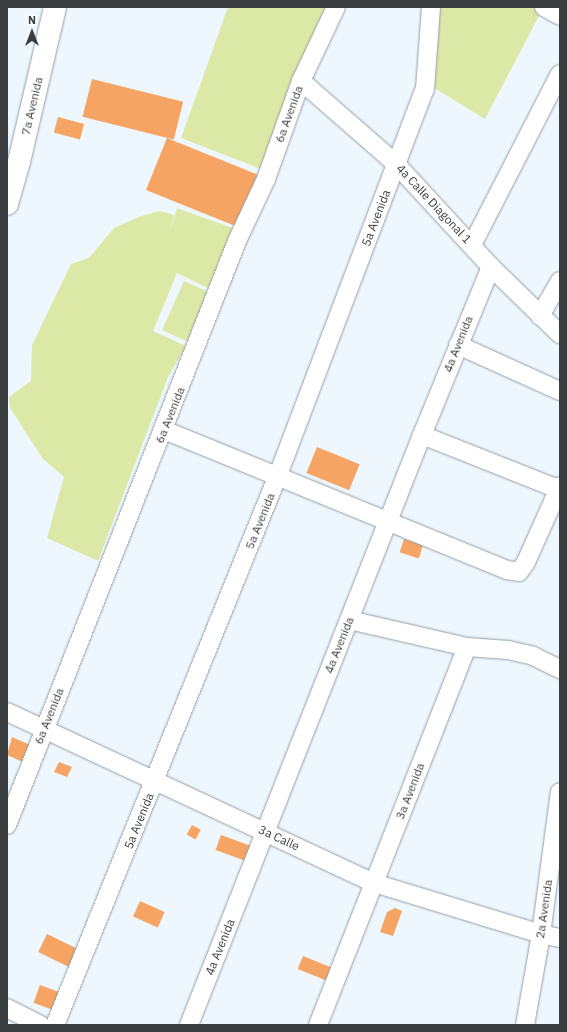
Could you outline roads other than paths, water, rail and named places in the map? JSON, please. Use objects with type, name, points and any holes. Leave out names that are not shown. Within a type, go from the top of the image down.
[{"type":"street","name":"7a Avenida","points":[[7,204],[13,160],[55,7]]},
{"type":"street","name":"6a Avenida","points":[[7,824],[43,728],[164,430],[237,242],[266,179],[301,81],[336,7]]},
{"type":"street","name":"5a Avenida","points":[[55,1025],[155,782],[278,475],[425,89],[431,7]]},
{"type":"street","points":[[544,7],[560,16]]},
{"type":"street","points":[[472,245],[527,143],[560,74]]},
{"type":"street","name":"4a Calle Diagonal 1","points":[[301,81],[396,164],[491,267],[560,334]]},
{"type":"street","name":"4a Avenida","points":[[189,1025],[422,434],[491,267]]},
{"type":"street","points":[[540,316],[560,280]]},
{"type":"street","points":[[458,345],[560,392]]},
{"type":"street","points":[[164,430],[278,475],[507,570],[519,572],[526,562],[559,487],[422,434]]},
{"type":"street","points":[[349,620],[467,647],[508,650],[533,656],[560,669]]},
{"type":"street","name":"3a Avenida","points":[[318,1025],[467,647]]},
{"type":"street","name":"3a Calle","points":[[7,712],[374,883],[541,934],[560,938]]},
{"type":"street","name":"2a Avenida","points":[[525,1025],[541,934],[560,792]]},
{"type":"street","points":[[7,1008],[41,1025]]}]
